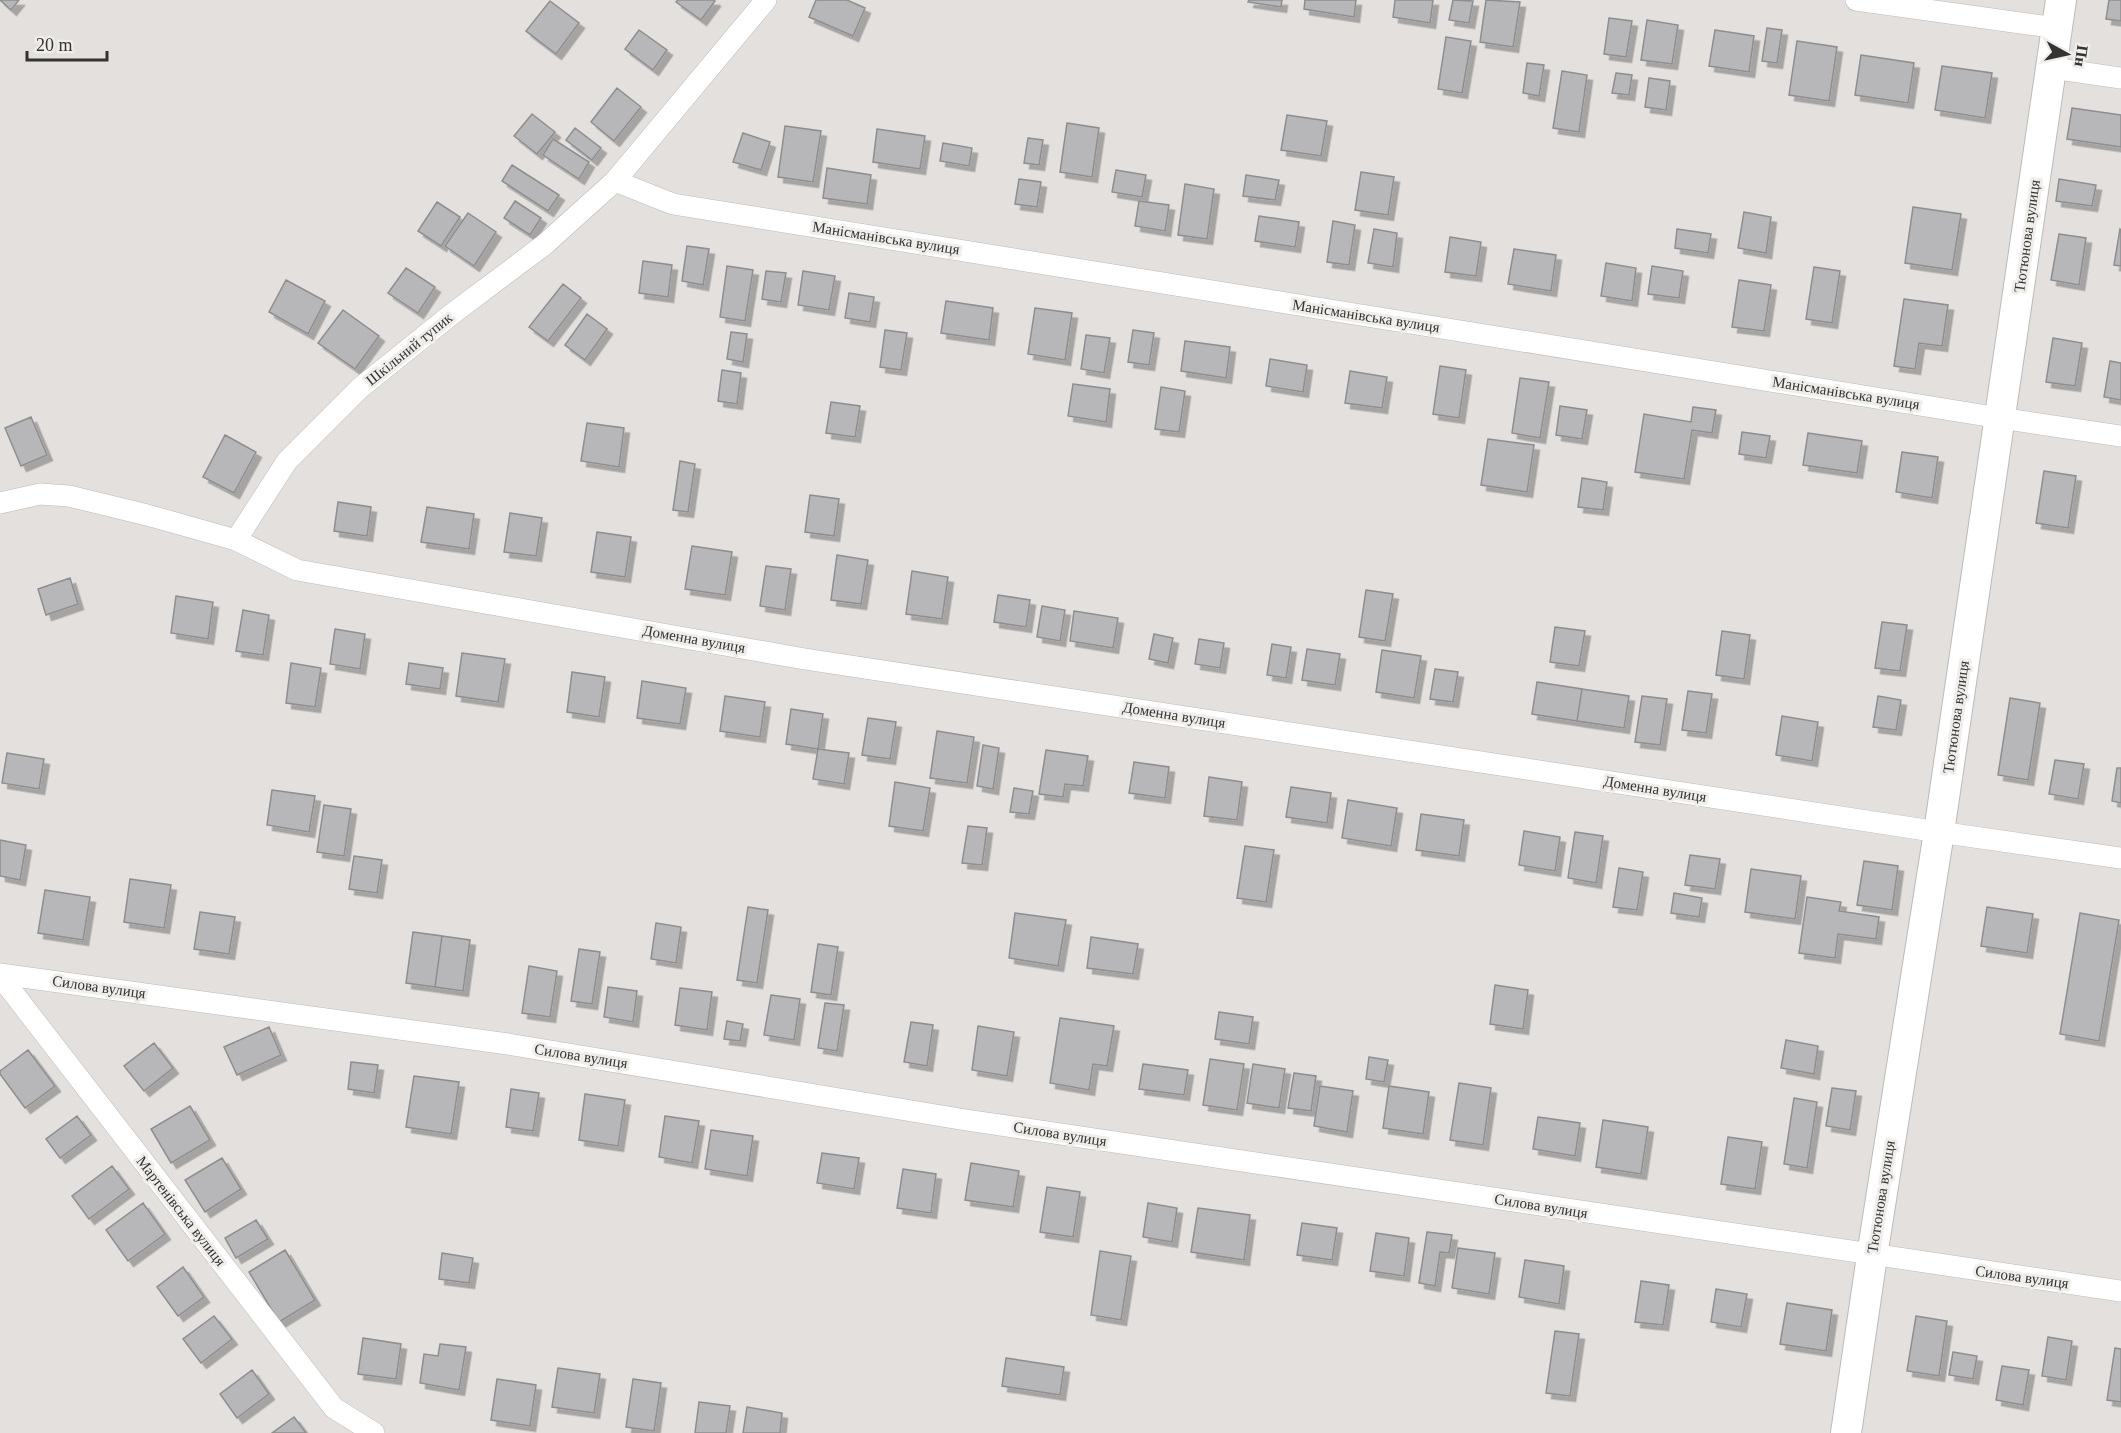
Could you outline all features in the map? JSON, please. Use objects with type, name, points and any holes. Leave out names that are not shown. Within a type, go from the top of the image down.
[{"type":"street","name":"Шкільний тупик","points":[[236,540],[286,461],[360,388],[452,314],[544,245],[615,181],[766,0]]},
{"type":"street","points":[[1856,0],[2059,14]]},
{"type":"street","name":"Тютюнова вулиця","points":[[1846,1433],[1939,832],[2059,14]]},
{"type":"street","points":[[2052,68],[2121,78]]},
{"type":"street","name":"Манісманівська вулиця","points":[[615,181],[673,204],[2121,436]]},
{"type":"street","points":[[0,503],[40,494],[69,496],[236,540]]},
{"type":"street","name":"Доменна вулиця","points":[[236,540],[297,570],[805,659],[2121,858]]},
{"type":"street","name":"Силова вулиця","points":[[0,975],[508,1044],[966,1120],[1872,1256],[2121,1291]]},
{"type":"street","name":"Мартенівська вулиця","points":[[0,975],[334,1408],[374,1433]]},
{"type":"building","points":[[0,0],[19,0],[11,10]]},
{"type":"building","points":[[678,0],[715,1],[701,20],[676,2]]},
{"type":"building","points":[[816,0],[847,0],[865,8],[853,36],[809,17]]},
{"type":"building","points":[[1249,0],[1282,0],[1281,7],[1248,2]]},
{"type":"building","points":[[1305,0],[1356,0],[1354,17],[1304,9]]},
{"type":"building","points":[[1395,0],[1433,0],[1430,23],[1393,17]]},
{"type":"building","points":[[1453,0],[1473,1],[1469,23],[1449,20]]},
{"type":"building","points":[[1486,0],[1520,2],[1513,47],[1480,42]]},
{"type":"building","points":[[2109,0],[2121,0],[2121,21],[2106,19]]},
{"type":"building","points":[[550,1],[579,23],[556,54],[526,31]]},
{"type":"building","points":[[1609,18],[1632,21],[1626,57],[1604,54]]},
{"type":"building","points":[[1647,20],[1678,25],[1672,64],[1641,60]]},
{"type":"building","points":[[1767,28],[1782,30],[1777,63],[1762,61]]},
{"type":"building","points":[[639,30],[667,50],[653,70],[625,49]]},
{"type":"building","points":[[1715,30],[1754,36],[1749,72],[1709,66]]},
{"type":"building","points":[[1446,37],[1471,41],[1462,93],[1438,89]]},
{"type":"building","points":[[1797,41],[1837,47],[1829,101],[1789,95]]},
{"type":"building","points":[[1861,55],[1914,63],[1908,103],[1855,95]]},
{"type":"building","points":[[1527,63],[1544,65],[1539,96],[1523,93]]},
{"type":"building","points":[[1942,66],[1992,73],[1985,118],[1935,110]]},
{"type":"building","points":[[1562,71],[1587,75],[1579,132],[1553,128]]},
{"type":"building","points":[[1616,73],[1632,75],[1629,95],[1612,93]]},
{"type":"building","points":[[1649,78],[1670,81],[1666,110],[1645,107]]},
{"type":"building","points":[[617,88],[641,107],[614,141],[591,122]]},
{"type":"building","points":[[2072,108],[2121,115],[2121,147],[2067,139]]},
{"type":"building","points":[[532,114],[555,132],[537,154],[514,136]]},
{"type":"building","points":[[1287,115],[1327,121],[1321,156],[1281,150]]},
{"type":"building","points":[[1067,123],[1099,128],[1092,177],[1060,172]]},
{"type":"building","points":[[785,126],[821,131],[813,182],[778,177]]},
{"type":"building","points":[[575,128],[601,148],[592,160],[566,140]]},
{"type":"building","points":[[877,129],[925,136],[920,169],[873,162]]},
{"type":"building","points":[[743,133],[770,142],[761,170],[733,162]]},
{"type":"building","points":[[1028,138],[1043,140],[1039,165],[1024,163]]},
{"type":"building","points":[[553,139],[589,162],[579,179],[543,155]]},
{"type":"building","points":[[943,143],[972,148],[969,166],[940,161]]},
{"type":"building","points":[[512,165],[559,195],[548,211],[502,181]]},
{"type":"building","points":[[827,168],[871,175],[867,204],[823,198]]},
{"type":"building","points":[[1116,170],[1146,175],[1142,197],[1112,192]]},
{"type":"building","points":[[1361,172],[1394,177],[1388,215],[1355,210]]},
{"type":"building","points":[[1246,175],[1279,180],[1275,200],[1243,196]]},
{"type":"building","points":[[1019,179],[1041,182],[1037,207],[1015,204]]},
{"type":"building","points":[[2059,179],[2096,185],[2092,206],[2056,201]]},
{"type":"building","points":[[1185,184],[1214,189],[1207,239],[1178,235]]},
{"type":"building","points":[[515,201],[541,218],[530,235],[504,218]]},
{"type":"building","points":[[1139,201],[1169,205],[1165,231],[1135,226]]},
{"type":"building","points":[[437,202],[460,217],[441,246],[418,231]]},
{"type":"building","points":[[1913,207],[1961,214],[1952,270],[1905,263]]},
{"type":"building","points":[[1744,212],[1771,217],[1766,253],[1738,248]]},
{"type":"building","points":[[468,213],[496,232],[474,266],[445,246]]},
{"type":"building","points":[[1259,216],[1299,222],[1295,247],[1255,241]]},
{"type":"building","points":[[1333,221],[1355,225],[1349,265],[1327,262]]},
{"type":"building","points":[[1374,229],[1397,233],[1393,267],[1368,263]]},
{"type":"building","points":[[1677,229],[1711,234],[1708,253],[1675,248]]},
{"type":"building","points":[[2121,230],[2121,266],[2114,265]]},
{"type":"building","points":[[2059,234],[2086,238],[2079,285],[2051,280]]},
{"type":"building","points":[[1450,237],[1481,242],[1476,276],[1445,272]]},
{"type":"building","points":[[687,246],[709,249],[703,285],[682,281]]},
{"type":"building","points":[[1514,249],[1556,255],[1551,291],[1508,284]]},
{"type":"building","points":[[643,261],[672,265],[668,297],[639,293]]},
{"type":"building","points":[[1606,263],[1636,268],[1632,301],[1601,296]]},
{"type":"building","points":[[727,266],[753,270],[745,321],[720,317]]},
{"type":"building","points":[[1652,266],[1683,271],[1679,298],[1648,294]]},
{"type":"building","points":[[1814,267],[1840,271],[1832,323],[1806,319]]},
{"type":"building","points":[[406,268],[435,287],[418,313],[388,293]]},
{"type":"building","points":[[766,271],[786,273],[781,302],[762,299]]},
{"type":"building","points":[[803,271],[835,276],[829,310],[798,305]]},
{"type":"building","points":[[286,280],[325,301],[308,334],[269,312]]},
{"type":"building","points":[[1739,280],[1771,285],[1764,331],[1732,327]]},
{"type":"building","points":[[563,284],[581,298],[548,341],[529,327]]},
{"type":"building","points":[[849,293],[874,297],[870,322],[845,318]]},
{"type":"building","points":[[1904,299],[1948,305],[1942,346],[1919,343],[1915,369],[1894,366]]},
{"type":"building","points":[[946,301],[993,308],[989,340],[941,333]]},
{"type":"building","points":[[1035,308],[1072,313],[1065,360],[1028,354]]},
{"type":"building","points":[[343,310],[379,336],[355,369],[318,343]]},
{"type":"building","points":[[587,314],[607,329],[585,360],[565,345]]},
{"type":"building","points":[[885,330],[907,333],[901,370],[880,367]]},
{"type":"building","points":[[1133,330],[1154,333],[1149,365],[1128,362]]},
{"type":"building","points":[[731,332],[747,334],[743,362],[727,359]]},
{"type":"building","points":[[1086,335],[1110,338],[1104,373],[1081,369]]},
{"type":"building","points":[[2053,338],[2082,343],[2075,386],[2046,382]]},
{"type":"building","points":[[1185,341],[1230,347],[1226,378],[1181,371]]},
{"type":"building","points":[[1270,359],[1307,365],[1303,392],[1266,386]]},
{"type":"building","points":[[2110,361],[2121,363],[2121,400],[2104,397]]},
{"type":"building","points":[[1440,366],[1466,370],[1459,418],[1433,414]]},
{"type":"building","points":[[722,370],[741,373],[737,404],[718,401]]},
{"type":"building","points":[[1350,371],[1387,377],[1382,408],[1345,403]]},
{"type":"building","points":[[1520,378],[1549,382],[1540,438],[1512,433]]},
{"type":"building","points":[[1073,384],[1110,389],[1106,422],[1068,416]]},
{"type":"building","points":[[1161,387],[1185,391],[1179,432],[1155,429]]},
{"type":"building","points":[[831,402],[860,406],[855,437],[826,433]]},
{"type":"building","points":[[1560,406],[1587,410],[1582,439],[1556,435]]},
{"type":"building","points":[[1693,407],[1716,410],[1712,433],[1692,430],[1684,479],[1635,472],[1644,414],[1691,422]]},
{"type":"building","points":[[31,417],[47,455],[21,466],[5,428]]},
{"type":"building","points":[[587,423],[624,428],[619,467],[581,461]]},
{"type":"building","points":[[1742,432],[1770,436],[1766,458],[1739,454]]},
{"type":"building","points":[[1808,433],[1862,441],[1857,473],[1803,465]]},
{"type":"building","points":[[225,435],[256,452],[234,493],[203,477]]},
{"type":"building","points":[[1488,439],[1534,445],[1527,492],[1481,485]]},
{"type":"building","points":[[1902,452],[1938,457],[1932,498],[1896,492]]},
{"type":"building","points":[[680,461],[695,464],[688,512],[673,510]]},
{"type":"building","points":[[2044,471],[2076,476],[2068,528],[2036,523]]},
{"type":"building","points":[[1582,478],[1607,482],[1603,510],[1578,507]]},
{"type":"building","points":[[810,495],[839,499],[834,536],[805,532]]},
{"type":"building","points":[[338,502],[371,507],[367,536],[334,531]]},
{"type":"building","points":[[427,507],[474,514],[469,549],[421,542]]},
{"type":"building","points":[[510,513],[542,518],[536,556],[504,552]]},
{"type":"building","points":[[597,532],[631,537],[625,577],[591,572]]},
{"type":"building","points":[[692,546],[732,552],[725,595],[685,589]]},
{"type":"building","points":[[837,555],[868,560],[861,604],[831,600]]},
{"type":"building","points":[[766,566],[791,569],[785,610],[760,606]]},
{"type":"building","points":[[912,571],[948,577],[942,619],[906,614]]},
{"type":"building","points":[[70,578],[78,604],[46,615],[38,589]]},
{"type":"building","points":[[1366,590],[1393,594],[1385,641],[1359,637]]},
{"type":"building","points":[[998,595],[1030,600],[1026,627],[994,622]]},
{"type":"building","points":[[176,596],[213,602],[208,639],[171,633]]},
{"type":"building","points":[[1042,606],[1065,610],[1060,641],[1037,637]]},
{"type":"building","points":[[243,610],[269,615],[263,655],[236,651]]},
{"type":"building","points":[[1074,611],[1118,618],[1113,648],[1070,641]]},
{"type":"building","points":[[1882,622],[1907,625],[1900,671],[1875,668]]},
{"type":"building","points":[[1555,627],[1585,631],[1579,666],[1550,662]]},
{"type":"building","points":[[335,629],[365,634],[360,669],[330,664]]},
{"type":"building","points":[[1722,631],[1750,635],[1744,679],[1716,675]]},
{"type":"building","points":[[1154,634],[1173,638],[1168,663],[1149,659]]},
{"type":"building","points":[[1199,639],[1224,643],[1220,668],[1195,664]]},
{"type":"building","points":[[1272,644],[1291,647],[1286,678],[1267,675]]},
{"type":"building","points":[[1307,649],[1340,654],[1335,685],[1302,680]]},
{"type":"building","points":[[1382,650],[1421,656],[1414,698],[1376,692]]},
{"type":"building","points":[[462,653],[505,659],[498,702],[456,696]]},
{"type":"building","points":[[291,663],[321,668],[315,707],[286,703]]},
{"type":"building","points":[[409,663],[443,668],[440,689],[406,684]]},
{"type":"building","points":[[1435,669],[1458,672],[1453,702],[1430,699]]},
{"type":"building","points":[[572,672],[605,677],[599,717],[567,712]]},
{"type":"building","points":[[642,681],[686,688],[680,724],[637,718]]},
{"type":"building","points":[[1537,682],[1582,689],[1577,721],[1532,714]]},
{"type":"building","points":[[1582,689],[1629,696],[1624,728],[1577,721]]},
{"type":"building","points":[[1688,691],[1712,694],[1706,733],[1682,730]]},
{"type":"building","points":[[725,696],[765,702],[760,737],[720,731]]},
{"type":"building","points":[[1642,696],[1667,699],[1660,745],[1635,742]]},
{"type":"building","points":[[1878,696],[1901,700],[1896,730],[1873,727]]},
{"type":"building","points":[[2010,698],[2040,703],[2028,780],[1998,775]]},
{"type":"building","points":[[791,709],[823,714],[818,749],[786,744]]},
{"type":"building","points":[[1782,716],[1818,722],[1812,761],[1776,755]]},
{"type":"building","points":[[868,718],[896,722],[890,759],[862,755]]},
{"type":"building","points":[[937,731],[974,737],[967,783],[930,778]]},
{"type":"building","points":[[983,745],[999,748],[993,789],[977,786]]},
{"type":"building","points":[[818,749],[849,753],[844,784],[813,779]]},
{"type":"building","points":[[1046,750],[1088,756],[1083,786],[1065,784],[1063,797],[1039,794]]},
{"type":"building","points":[[7,753],[44,759],[39,789],[2,783]]},
{"type":"building","points":[[2055,760],[2084,764],[2078,799],[2049,794]]},
{"type":"building","points":[[1134,762],[1169,767],[1165,798],[1129,793]]},
{"type":"building","points":[[2117,768],[2121,768],[2121,803],[2112,801]]},
{"type":"building","points":[[1209,777],[1242,782],[1237,820],[1204,816]]},
{"type":"building","points":[[895,782],[930,788],[923,831],[889,826]]},
{"type":"building","points":[[1291,787],[1331,793],[1327,823],[1286,817]]},
{"type":"building","points":[[1014,788],[1033,791],[1029,814],[1010,812]]},
{"type":"building","points":[[272,790],[315,796],[309,832],[267,825]]},
{"type":"building","points":[[1348,800],[1397,808],[1391,846],[1342,838]]},
{"type":"building","points":[[324,805],[351,809],[344,856],[317,852]]},
{"type":"building","points":[[1421,814],[1464,820],[1459,856],[1416,850]]},
{"type":"building","points":[[968,826],[987,828],[982,865],[962,863]]},
{"type":"building","points":[[1524,831],[1560,837],[1555,871],[1519,865]]},
{"type":"building","points":[[1575,832],[1603,836],[1596,883],[1568,878]]},
{"type":"building","points":[[0,840],[26,845],[20,880],[0,876]]},
{"type":"building","points":[[1245,846],[1274,850],[1266,902],[1237,898]]},
{"type":"building","points":[[1690,855],[1720,859],[1715,889],[1685,885]]},
{"type":"building","points":[[354,856],[382,860],[377,893],[349,889]]},
{"type":"building","points":[[1864,861],[1898,866],[1892,910],[1857,905]]},
{"type":"building","points":[[1619,868],[1643,872],[1637,910],[1613,907]]},
{"type":"building","points":[[1751,869],[1801,876],[1795,919],[1745,912]]},
{"type":"building","points":[[130,879],[171,885],[164,928],[124,922]]},
{"type":"building","points":[[45,890],[90,897],[83,940],[38,933]]},
{"type":"building","points":[[1674,893],[1702,898],[1699,917],[1671,913]]},
{"type":"building","points":[[1807,897],[1841,902],[1839,911],[1879,917],[1876,939],[1838,934],[1835,958],[1799,953]]},
{"type":"building","points":[[748,907],[768,910],[757,983],[737,980]]},
{"type":"building","points":[[1987,907],[2033,914],[2027,953],[1981,946]]},
{"type":"building","points":[[200,912],[235,917],[229,954],[194,949]]},
{"type":"building","points":[[1015,913],[1066,920],[1058,966],[1009,958]]},
{"type":"building","points":[[2080,913],[2119,920],[2099,1041],[2060,1034]]},
{"type":"building","points":[[656,923],[681,927],[676,963],[651,959]]},
{"type":"building","points":[[413,932],[442,936],[435,987],[406,983]]},
{"type":"building","points":[[442,936],[470,940],[463,991],[435,987]]},
{"type":"building","points":[[1091,937],[1138,944],[1133,974],[1087,968]]},
{"type":"building","points":[[818,944],[838,947],[831,995],[811,992]]},
{"type":"building","points":[[579,949],[600,952],[592,1004],[571,1001]]},
{"type":"building","points":[[529,966],[557,971],[550,1017],[522,1013]]},
{"type":"building","points":[[1495,985],[1528,990],[1523,1029],[1490,1024]]},
{"type":"building","points":[[608,987],[637,991],[633,1022],[604,1017]]},
{"type":"building","points":[[680,988],[712,992],[707,1030],[675,1025]]},
{"type":"building","points":[[771,995],[800,999],[794,1040],[764,1035]]},
{"type":"building","points":[[825,1003],[844,1005],[837,1051],[818,1048]]},
{"type":"building","points":[[1219,1012],[1253,1017],[1249,1044],[1215,1039]]},
{"type":"building","points":[[1060,1018],[1114,1026],[1107,1066],[1093,1064],[1089,1090],[1050,1083]]},
{"type":"building","points":[[727,1021],[743,1024],[740,1041],[724,1039]]},
{"type":"building","points":[[911,1022],[933,1025],[927,1066],[904,1062]]},
{"type":"building","points":[[978,1026],[1014,1032],[1007,1076],[972,1070]]},
{"type":"building","points":[[269,1027],[281,1055],[237,1075],[224,1047]]},
{"type":"building","points":[[1786,1040],[1818,1046],[1814,1074],[1781,1068]]},
{"type":"building","points":[[154,1043],[173,1068],[144,1091],[124,1066]]},
{"type":"building","points":[[28,1050],[55,1086],[25,1108],[0,1071]]},
{"type":"building","points":[[1369,1057],[1388,1060],[1384,1082],[1366,1079]]},
{"type":"building","points":[[1210,1059],[1244,1064],[1237,1110],[1203,1105]]},
{"type":"building","points":[[351,1062],[378,1065],[374,1093],[348,1089]]},
{"type":"building","points":[[1143,1064],[1188,1070],[1184,1095],[1139,1089]]},
{"type":"building","points":[[1253,1064],[1285,1069],[1279,1108],[1247,1103]]},
{"type":"building","points":[[1294,1073],[1316,1076],[1311,1111],[1288,1108]]},
{"type":"building","points":[[414,1076],[459,1082],[451,1134],[406,1127]]},
{"type":"building","points":[[1459,1083],[1491,1088],[1483,1145],[1450,1140]]},
{"type":"building","points":[[1320,1086],[1353,1091],[1347,1132],[1314,1126]]},
{"type":"building","points":[[1389,1086],[1429,1092],[1423,1134],[1383,1128]]},
{"type":"building","points":[[1832,1088],[1856,1091],[1850,1130],[1826,1126]]},
{"type":"building","points":[[511,1089],[539,1093],[533,1131],[506,1127]]},
{"type":"building","points":[[585,1094],[625,1100],[618,1146],[579,1140]]},
{"type":"building","points":[[1794,1098],[1817,1102],[1807,1168],[1784,1164]]},
{"type":"building","points":[[190,1106],[210,1140],[171,1163],[151,1129]]},
{"type":"building","points":[[77,1116],[91,1135],[60,1158],[46,1139]]},
{"type":"building","points":[[665,1116],[699,1121],[692,1163],[659,1157]]},
{"type":"building","points":[[1538,1117],[1580,1123],[1575,1156],[1533,1149]]},
{"type":"building","points":[[1603,1120],[1648,1127],[1641,1174],[1596,1167]]},
{"type":"building","points":[[711,1130],[753,1136],[747,1176],[705,1169]]},
{"type":"building","points":[[1728,1137],[1762,1142],[1755,1189],[1721,1184]]},
{"type":"building","points":[[822,1153],[859,1158],[854,1189],[817,1183]]},
{"type":"building","points":[[222,1158],[241,1189],[205,1212],[185,1180]]},
{"type":"building","points":[[971,1163],[1019,1171],[1013,1207],[965,1200]]},
{"type":"building","points":[[112,1166],[129,1189],[89,1219],[72,1196]]},
{"type":"building","points":[[903,1169],[936,1174],[931,1213],[897,1208]]},
{"type":"building","points":[[1047,1187],[1080,1192],[1073,1237],[1040,1232]]},
{"type":"building","points":[[143,1203],[165,1234],[128,1261],[106,1230]]},
{"type":"building","points":[[1148,1203],[1177,1208],[1172,1242],[1143,1237]]},
{"type":"building","points":[[1198,1208],[1250,1215],[1244,1260],[1191,1252]]},
{"type":"building","points":[[256,1220],[268,1239],[236,1258],[225,1238]]},
{"type":"building","points":[[1302,1223],[1337,1228],[1332,1260],[1297,1255]]},
{"type":"building","points":[[1427,1232],[1452,1235],[1449,1253],[1440,1252],[1435,1286],[1419,1283]]},
{"type":"building","points":[[1376,1233],[1409,1238],[1404,1276],[1370,1271]]},
{"type":"building","points":[[1458,1248],[1495,1253],[1489,1294],[1452,1288]]},
{"type":"building","points":[[285,1250],[315,1300],[279,1322],[249,1272]]},
{"type":"building","points":[[1100,1251],[1131,1256],[1121,1320],[1091,1315]]},
{"type":"building","points":[[442,1253],[473,1258],[469,1283],[439,1279]]},
{"type":"building","points":[[1525,1260],[1564,1266],[1559,1304],[1519,1297]]},
{"type":"building","points":[[183,1267],[204,1297],[178,1316],[157,1287]]},
{"type":"building","points":[[1641,1281],[1669,1285],[1663,1325],[1635,1322]]},
{"type":"building","points":[[1716,1289],[1747,1294],[1741,1327],[1711,1322]]},
{"type":"building","points":[[1787,1303],[1832,1310],[1826,1351],[1780,1344]]},
{"type":"building","points":[[214,1316],[232,1339],[201,1363],[183,1339]]},
{"type":"building","points":[[1916,1316],[1947,1321],[1939,1376],[1907,1371]]},
{"type":"building","points":[[1555,1331],[1579,1334],[1570,1396],[1546,1393]]},
{"type":"building","points":[[2048,1337],[2072,1341],[2066,1380],[2042,1376]]},
{"type":"building","points":[[363,1338],[401,1344],[396,1379],[358,1374]]},
{"type":"building","points":[[440,1344],[466,1347],[459,1390],[420,1383],[424,1354],[438,1356]]},
{"type":"building","points":[[2115,1348],[2121,1349],[2121,1402],[2107,1400]]},
{"type":"building","points":[[1953,1352],[1977,1356],[1973,1379],[1949,1375]]},
{"type":"building","points":[[1006,1358],[1064,1367],[1060,1395],[1002,1386]]},
{"type":"building","points":[[2002,1366],[2029,1370],[2023,1405],[1996,1400]]},
{"type":"building","points":[[558,1368],[600,1374],[594,1413],[552,1407]]},
{"type":"building","points":[[252,1370],[269,1394],[237,1418],[220,1394]]},
{"type":"building","points":[[497,1379],[536,1385],[530,1426],[491,1420]]},
{"type":"building","points":[[633,1379],[661,1383],[654,1431],[626,1427]]},
{"type":"building","points":[[699,1402],[730,1406],[726,1433],[695,1433]]},
{"type":"building","points":[[747,1407],[782,1413],[780,1433],[743,1433]]},
{"type":"building","points":[[294,1417],[306,1433],[272,1433]]}]
